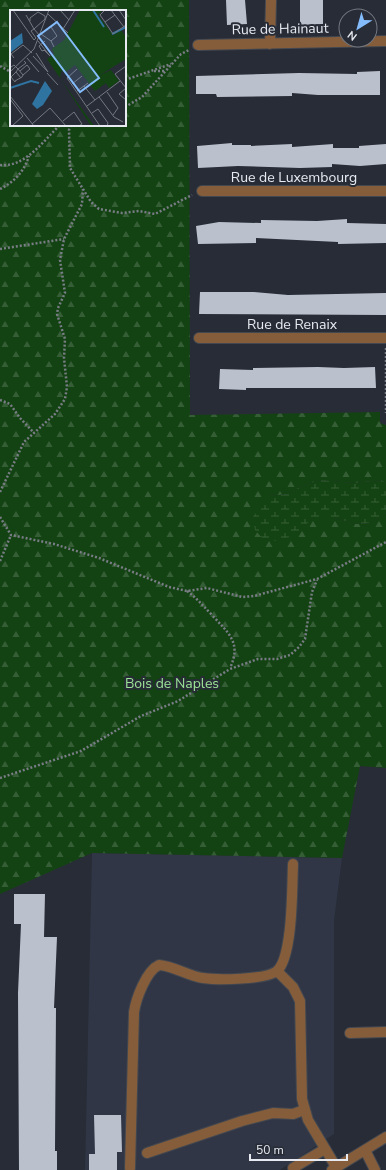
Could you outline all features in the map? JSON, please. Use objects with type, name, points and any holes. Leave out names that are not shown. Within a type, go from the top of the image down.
[{"type":"street","points":[[270,44],[271,0]]},
{"type":"street","name":"Rue de Hainaut","points":[[198,45],[386,41]]},
{"type":"street","name":"Rue de Luxembourg","points":[[202,191],[386,191]]},
{"type":"street","name":"Rue de Renaix","points":[[199,338],[386,338]]},
{"type":"street","points":[[130,1168],[134,1012],[137,997],[155,967],[163,966],[196,978],[207,979],[258,977],[272,974],[277,971],[284,963],[287,951],[294,864]]},
{"type":"street","points":[[277,971],[293,987],[300,1002],[302,1093],[304,1110],[334,1169],[386,1137]]},
{"type":"street","points":[[350,1033],[386,1032]]},
{"type":"street","points":[[147,1153],[242,1121],[273,1113],[293,1114],[304,1110]]},
{"type":"street","points":[[294,1170],[293,1168],[325,1149]]},
{"type":"street","points":[[365,1150],[375,1170]]},
{"type":"path","points":[[126,106],[142,97],[181,54],[198,45]]},
{"type":"path","points":[[126,80],[172,63]]},
{"type":"path","points":[[0,66],[10,71]]},
{"type":"path","points":[[151,71],[165,71]]},
{"type":"path","points":[[0,164],[6,165],[29,156],[38,150],[59,126]]},
{"type":"path","points":[[71,126],[69,130],[70,168],[91,202],[99,209],[122,213],[139,211],[155,214],[170,208],[178,201],[202,191]]},
{"type":"path","points":[[0,189],[11,183],[25,168],[29,156]]},
{"type":"path","points":[[0,492],[24,442],[55,414],[65,399],[68,387],[64,358],[65,339],[57,314],[58,308],[65,296],[62,277],[63,272],[60,260],[64,240],[82,204],[83,190]]},
{"type":"path","points":[[0,249],[64,240]]},
{"type":"path","points":[[386,347],[386,413]]},
{"type":"path","points":[[0,400],[10,404],[20,418],[34,433]]},
{"type":"path","points":[[0,516],[11,535],[54,544],[99,558],[169,587],[187,591],[207,588],[242,597],[254,596],[317,579],[386,542]]},
{"type":"path","points":[[0,561],[11,535]]},
{"type":"path","points":[[0,778],[80,751],[141,716],[178,701],[230,669],[258,659],[277,659],[290,654],[299,647],[305,639],[312,592],[317,579]]},
{"type":"path","points":[[187,591],[198,599],[226,629],[231,637],[236,656],[230,669]]},
{"type":"shaded area","points":[[92,853],[342,858],[334,921],[334,1134],[280,1170],[85,1170]]},
{"type":"green space","name":"Bois de Naples","points":[[0,0],[189,0],[190,415],[380,412],[380,423],[386,425],[386,483],[381,480],[355,483],[319,480],[298,488],[288,494],[269,496],[304,525],[313,518],[334,518],[357,524],[371,523],[386,513],[386,768],[360,766],[342,858],[92,853],[0,894]]},
{"type":"green space","points":[[319,480],[355,483],[381,480],[386,483],[386,513],[371,523],[357,524],[334,518],[313,518],[294,536],[276,541],[262,538],[255,530],[252,518],[269,496],[288,494],[298,488]]},
{"type":"building","points":[[226,0],[245,0],[247,24],[227,25]]},
{"type":"building","points":[[300,0],[323,0],[323,24],[300,25]]},
{"type":"building","points":[[380,71],[380,95],[318,95],[292,93],[292,96],[217,97],[216,94],[196,94],[196,76],[299,73],[357,74],[357,72]]},
{"type":"building","points":[[232,143],[232,145],[251,146],[292,144],[292,147],[333,144],[333,148],[359,148],[359,146],[386,144],[386,164],[360,166],[332,164],[332,167],[300,168],[238,166],[198,168],[197,146]]},
{"type":"building","points":[[347,219],[347,223],[386,224],[386,243],[338,244],[338,242],[256,238],[256,243],[198,244],[196,226],[219,222],[261,223],[261,220],[317,221]]},
{"type":"building","points":[[200,292],[254,292],[288,295],[386,293],[386,315],[199,314]]},
{"type":"building","points":[[375,367],[376,388],[219,389],[220,369],[253,370],[253,368]]},
{"type":"building","points":[[14,894],[45,894],[44,937],[57,937],[54,1008],[56,1008],[55,1151],[57,1151],[57,1170],[19,1170],[18,993],[21,924],[14,924]]},
{"type":"building","points":[[94,1115],[121,1115],[122,1152],[117,1152],[117,1170],[89,1170],[89,1154],[95,1154]]}]
